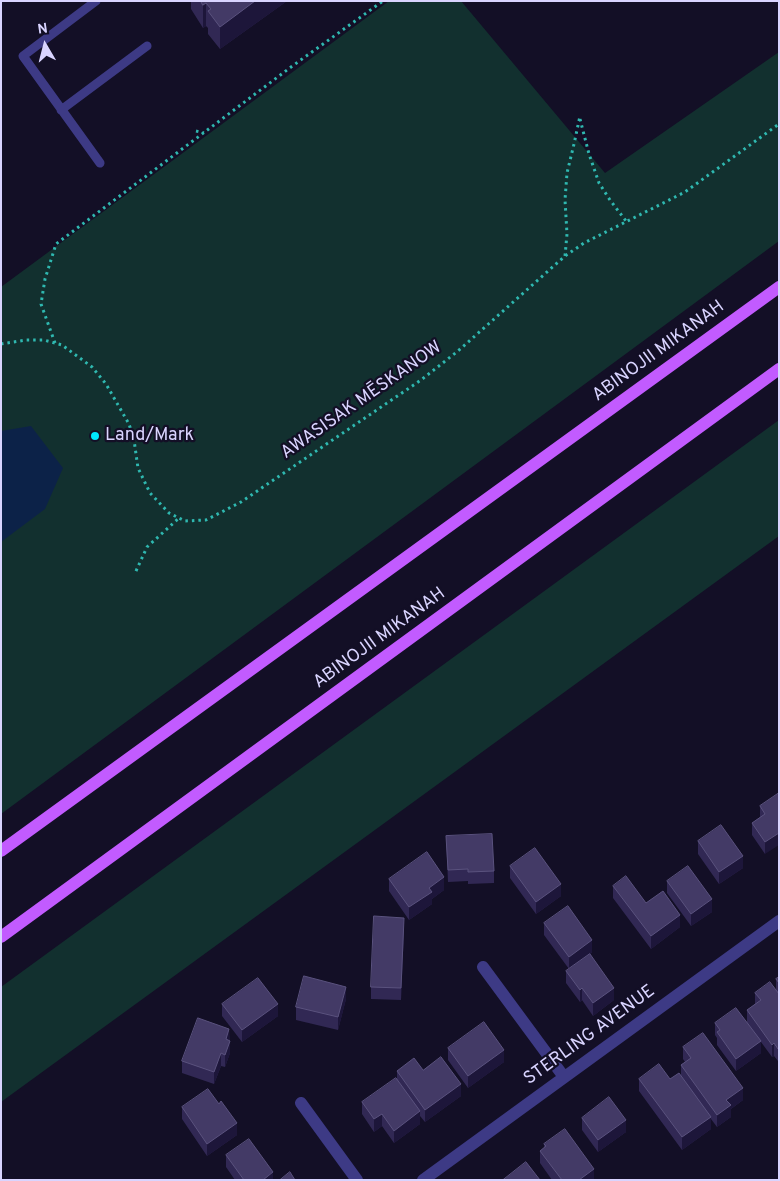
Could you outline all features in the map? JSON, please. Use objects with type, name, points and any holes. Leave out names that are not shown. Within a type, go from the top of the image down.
[{"type":"main road","name":"ABINOJII MIKANAH","points":[[1,851],[779,287]]},
{"type":"main road","name":"ABINOJII MIKANAH","points":[[1,937],[779,369]]},
{"type":"street","name":"STERLING AVENUE","points":[[423,1180],[779,921]]},
{"type":"street","points":[[483,967],[564,1077]]},
{"type":"street","points":[[301,1104],[357,1180]]},
{"type":"lane","points":[[96,1],[23,56],[100,163]]},
{"type":"lane","points":[[61,110],[147,46]]},
{"type":"path","points":[[55,343],[41,304],[45,279],[56,244],[291,67],[384,1]]},
{"type":"path","points":[[565,256],[567,234],[566,173],[580,116],[598,183],[626,222]]},
{"type":"path","name":"AWASISAK MĒSKANOW","points":[[179,518],[185,521],[206,520],[241,502],[421,380],[458,351],[565,256],[584,243],[685,192],[779,124]]},
{"type":"path","points":[[196,131],[204,132]]},
{"type":"path","points":[[1,344],[26,340],[44,340],[62,345],[92,368],[106,384],[129,424],[134,440],[138,468],[150,493],[169,513],[179,518],[147,547],[136,571]]},
{"type":"green space","points":[[389,1],[461,1],[605,173],[779,52],[779,241],[1,814],[1,287]]},
{"type":"green space","points":[[779,420],[779,536],[1,1102],[1,987]]},
{"type":"water","points":[[31,426],[63,468],[45,509],[1,542],[1,431]]},
{"type":"building","points":[[201,1],[255,1],[220,27],[208,11],[211,9],[206,3],[203,5]]},
{"type":"building","points":[[779,793],[779,833],[765,842],[752,823],[765,814],[760,806]]},
{"type":"building","points":[[721,825],[743,856],[719,872],[698,841]]},
{"type":"building","points":[[492,834],[494,871],[468,872],[468,869],[448,870],[446,836]]},
{"type":"building","points":[[535,848],[561,884],[536,902],[510,866]]},
{"type":"building","points":[[427,852],[444,877],[429,888],[432,892],[409,907],[389,879]]},
{"type":"building","points":[[688,866],[712,899],[691,914],[667,881]]},
{"type":"building","points":[[626,876],[646,903],[663,891],[680,915],[651,936],[613,886]]},
{"type":"building","points":[[568,906],[592,940],[569,957],[544,923]]},
{"type":"building","points":[[374,916],[404,918],[401,988],[371,987]]},
{"type":"building","points":[[590,954],[614,988],[593,1003],[582,988],[580,990],[566,971]]},
{"type":"building","points":[[304,976],[346,987],[338,1017],[296,1007]]},
{"type":"building","points":[[258,978],[278,1004],[242,1030],[222,1004]]},
{"type":"building","points":[[770,982],[779,994],[778,1049],[774,1043],[772,1045],[747,1010],[761,1000],[755,993]]},
{"type":"building","points":[[736,1008],[761,1041],[736,1059],[717,1032],[720,1030],[715,1023]]},
{"type":"building","points":[[198,1018],[229,1029],[226,1039],[230,1041],[225,1055],[221,1053],[214,1072],[182,1061]]},
{"type":"building","points":[[484,1022],[504,1050],[468,1076],[448,1048]]},
{"type":"building","points":[[703,1033],[743,1088],[726,1100],[731,1105],[717,1115],[681,1065],[691,1058],[683,1047]]},
{"type":"building","points":[[441,1057],[461,1084],[425,1110],[397,1071],[414,1058],[423,1070]]},
{"type":"building","points":[[659,1064],[670,1079],[679,1073],[711,1117],[682,1137],[639,1079]]},
{"type":"building","points":[[396,1078],[420,1111],[394,1131],[382,1114],[374,1119],[362,1102]]},
{"type":"building","points":[[208,1089],[219,1104],[221,1101],[237,1123],[207,1144],[182,1107]]},
{"type":"building","points":[[609,1097],[626,1120],[598,1140],[582,1118]]},
{"type":"building","points":[[565,1129],[594,1169],[579,1180],[562,1180],[540,1151],[546,1146],[544,1144]]},
{"type":"building","points":[[249,1139],[273,1172],[263,1180],[244,1180],[226,1155]]},
{"type":"building","points":[[526,1162],[540,1180],[503,1180]]},
{"type":"building","points":[[290,1172],[295,1180],[280,1180]]},
{"type":"place","name":"Land/Mark","points":[[95,436]]}]
